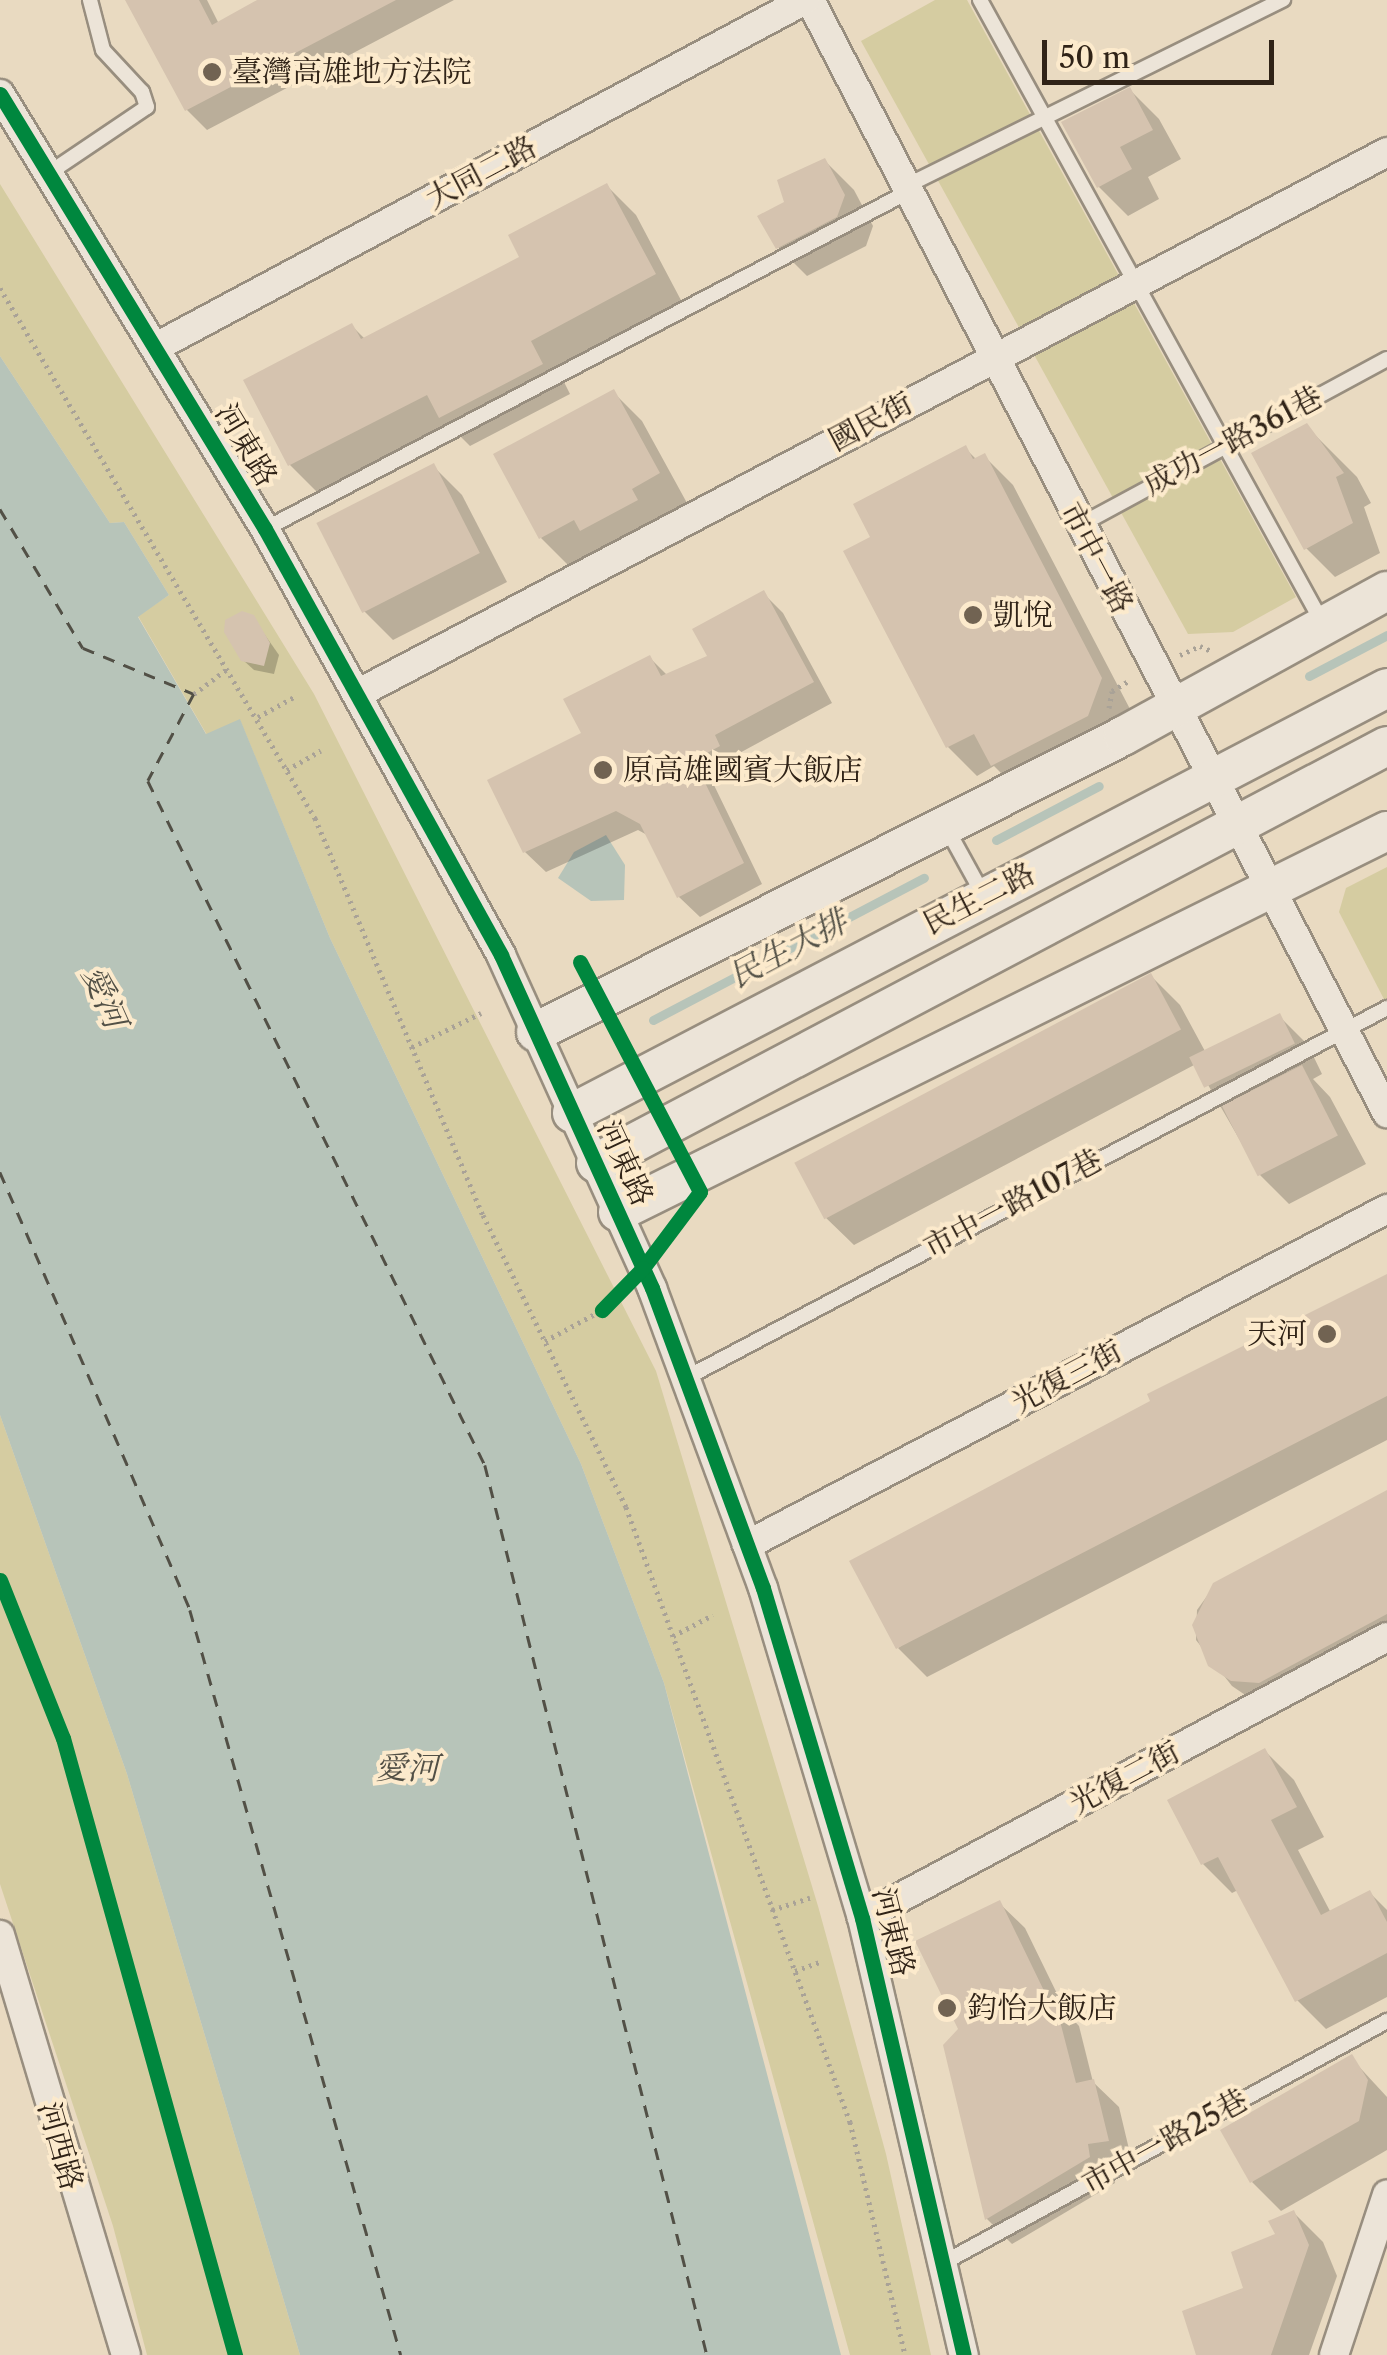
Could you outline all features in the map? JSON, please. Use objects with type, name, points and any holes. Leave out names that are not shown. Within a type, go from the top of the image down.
[{"type":"main road","points":[[536,1032],[946,827],[1387,591]]},
{"type":"main road","name":"民生二路","points":[[572,1113],[1387,688]]},
{"type":"main road","name":"民生二路","points":[[596,1163],[1387,746]]},
{"type":"main road","points":[[618,1212],[1387,830]]},
{"type":"street","name":"市中一路","points":[[808,0],[1079,525],[1240,823],[1387,1113]]},
{"type":"street","name":"大同二路","points":[[156,347],[808,0]]},
{"type":"street","name":"河東路","points":[[0,94],[266,529],[536,1032],[643,1268],[747,1544],[862,1918],[964,2355]]},
{"type":"street","name":"國民街","points":[[356,694],[992,359],[1136,288],[1387,152]]},
{"type":"street","name":"光復三街","points":[[747,1544],[1387,1208]]},
{"type":"street","name":"光復二街","points":[[862,1918],[1387,1637]]},
{"type":"street","name":"河西路","points":[[0,1935],[126,2355]]},
{"type":"street","points":[[1334,2355],[1387,2195]]},
{"type":"lane","points":[[49,173],[147,107],[142,92],[103,50],[90,0]]},
{"type":"lane","points":[[980,0],[1322,624]]},
{"type":"lane","points":[[266,529],[1042,118],[1283,0]]},
{"type":"lane","name":"成功一路361巷","points":[[1079,525],[1387,359]]},
{"type":"lane","points":[[946,827],[984,897]]},
{"type":"lane","name":"市中一路107巷","points":[[683,1380],[1343,1027],[1387,1008]]},
{"type":"lane","name":"市中一路25巷","points":[[943,2263],[1387,2021]]},
{"type":"path","points":[[0,288],[314,818],[545,1341],[626,1507],[850,2122],[905,2355]]},
{"type":"path","points":[[194,694],[228,668]]},
{"type":"path","points":[[257,718],[294,697]]},
{"type":"path","points":[[287,770],[320,750]]},
{"type":"path","points":[[412,1046],[481,1014]]},
{"type":"path","points":[[545,1341],[602,1310],[643,1268]]},
{"type":"path","points":[[673,1636],[713,1615]]},
{"type":"path","points":[[772,1910],[810,1898]]},
{"type":"path","points":[[794,1972],[822,1961]]},
{"type":"shaded area","points":[[935,0],[967,0],[1296,597],[1233,632],[1188,634],[861,41]]},
{"type":"shaded area","points":[[0,184],[314,694],[656,1371],[818,1906],[886,2154],[931,2355],[850,2355],[664,1683],[581,1464],[330,938],[240,720],[207,735],[138,616],[169,595],[124,522],[110,523],[0,356]]},
{"type":"shaded area","points":[[1387,867],[1387,1005],[1339,912],[1346,888]]},
{"type":"shaded area","points":[[0,1415],[127,1774],[300,2355],[147,2355],[113,2226],[0,1884]]},
{"type":"water","name":"愛河","points":[[0,356],[110,523],[124,522],[169,595],[138,617],[206,734],[240,719],[330,938],[581,1464],[664,1683],[841,2355],[300,2355],[127,1774],[0,1415]]},
{"type":"water","points":[[606,835],[625,865],[624,900],[591,901],[558,878],[574,852]]},
{"type":"building","name":"臺灣高雄地方法院","points":[[125,0],[199,0],[212,25],[257,0],[396,0],[185,111]]},
{"type":"building","points":[[1130,87],[1153,130],[1120,147],[1132,169],[1097,188],[1061,122]]},
{"type":"building","points":[[825,158],[845,195],[837,217],[776,249],[757,216],[784,202],[777,180]]},
{"type":"building","points":[[607,183],[656,274],[531,341],[543,364],[439,418],[427,395],[288,466],[243,380],[352,323],[361,339],[519,257],[508,235]]},
{"type":"building","points":[[614,389],[660,473],[632,489],[638,500],[580,531],[574,520],[539,539],[493,454]]},
{"type":"building","points":[[1307,423],[1344,473],[1336,477],[1353,523],[1304,550],[1251,453]]},
{"type":"building","name":"凱悅","points":[[966,445],[973,459],[985,453],[1102,678],[1088,716],[991,766],[974,734],[946,748],[843,551],[870,537],[853,504]]},
{"type":"building","points":[[434,463],[480,553],[362,613],[316,523]]},
{"type":"building","name":"原高雄國賓大飯店","points":[[764,590],[814,682],[715,735],[720,746],[694,760],[744,863],[677,898],[640,824],[616,811],[523,853],[487,780],[581,733],[563,699],[650,655],[661,676],[707,656],[692,629]]},
{"type":"building","points":[[242,611],[254,615],[270,643],[264,666],[241,661],[224,632],[225,620]]},
{"type":"building","points":[[1151,973],[1181,1030],[824,1219],[794,1163]]},
{"type":"building","points":[[1280,1013],[1295,1044],[1204,1088],[1189,1057]]},
{"type":"building","points":[[1302,1065],[1338,1135],[1258,1176],[1222,1106]]},
{"type":"building","points":[[1387,1274],[1387,1396],[896,1649],[849,1561],[1150,1401],[1147,1394]]},
{"type":"building","points":[[1387,1490],[1387,1614],[1259,1683],[1231,1681],[1208,1666],[1192,1625],[1213,1583]]},
{"type":"building","points":[[1265,1748],[1297,1807],[1271,1820],[1321,1915],[1370,1890],[1387,1922],[1387,1953],[1295,2002],[1218,1857],[1201,1865],[1167,1800]]},
{"type":"building","points":[[1000,1900],[1048,1999],[1054,1998],[1076,2083],[1094,2079],[1109,2141],[1088,2144],[1090,2157],[985,2220],[943,2045],[958,2029],[915,1941]]},
{"type":"building","points":[[1352,2054],[1368,2080],[1359,2121],[1250,2183],[1220,2130]]},
{"type":"building","points":[[1294,2210],[1309,2245],[1271,2355],[1196,2355],[1182,2311],[1243,2288],[1231,2252],[1275,2234],[1268,2221]]},
{"type":"waterway","name":"民生大排","points":[[1309,676],[1387,635]]},
{"type":"waterway","name":"民生大排","points":[[996,840],[1099,786]]},
{"type":"waterway","name":"民生大排","points":[[653,1020],[924,878]]},
{"type":"ferry route","points":[[0,509],[83,648],[194,694],[148,781],[485,1465],[707,2355]]},
{"type":"ferry route","points":[[0,1172],[190,1610],[401,2355]]},
{"type":"cycle path","points":[[0,94],[265,529],[501,955],[652,1288],[763,1588],[862,1918],[964,2355]]},
{"type":"cycle path","points":[[580,962],[700,1192],[643,1268],[602,1310]]},
{"type":"cycle path","points":[[0,1580],[63,1738],[235,2355]]},
{"type":"place","name":"臺灣高雄地方法院","points":[[212,72]]},
{"type":"place","name":"凱悅","points":[[973,615]]},
{"type":"place","name":"原高雄國賓大飯店","points":[[603,770]]},
{"type":"place","name":"天河","points":[[1327,1334]]},
{"type":"place","name":"鈞怡大飯店","points":[[947,2008]]}]
